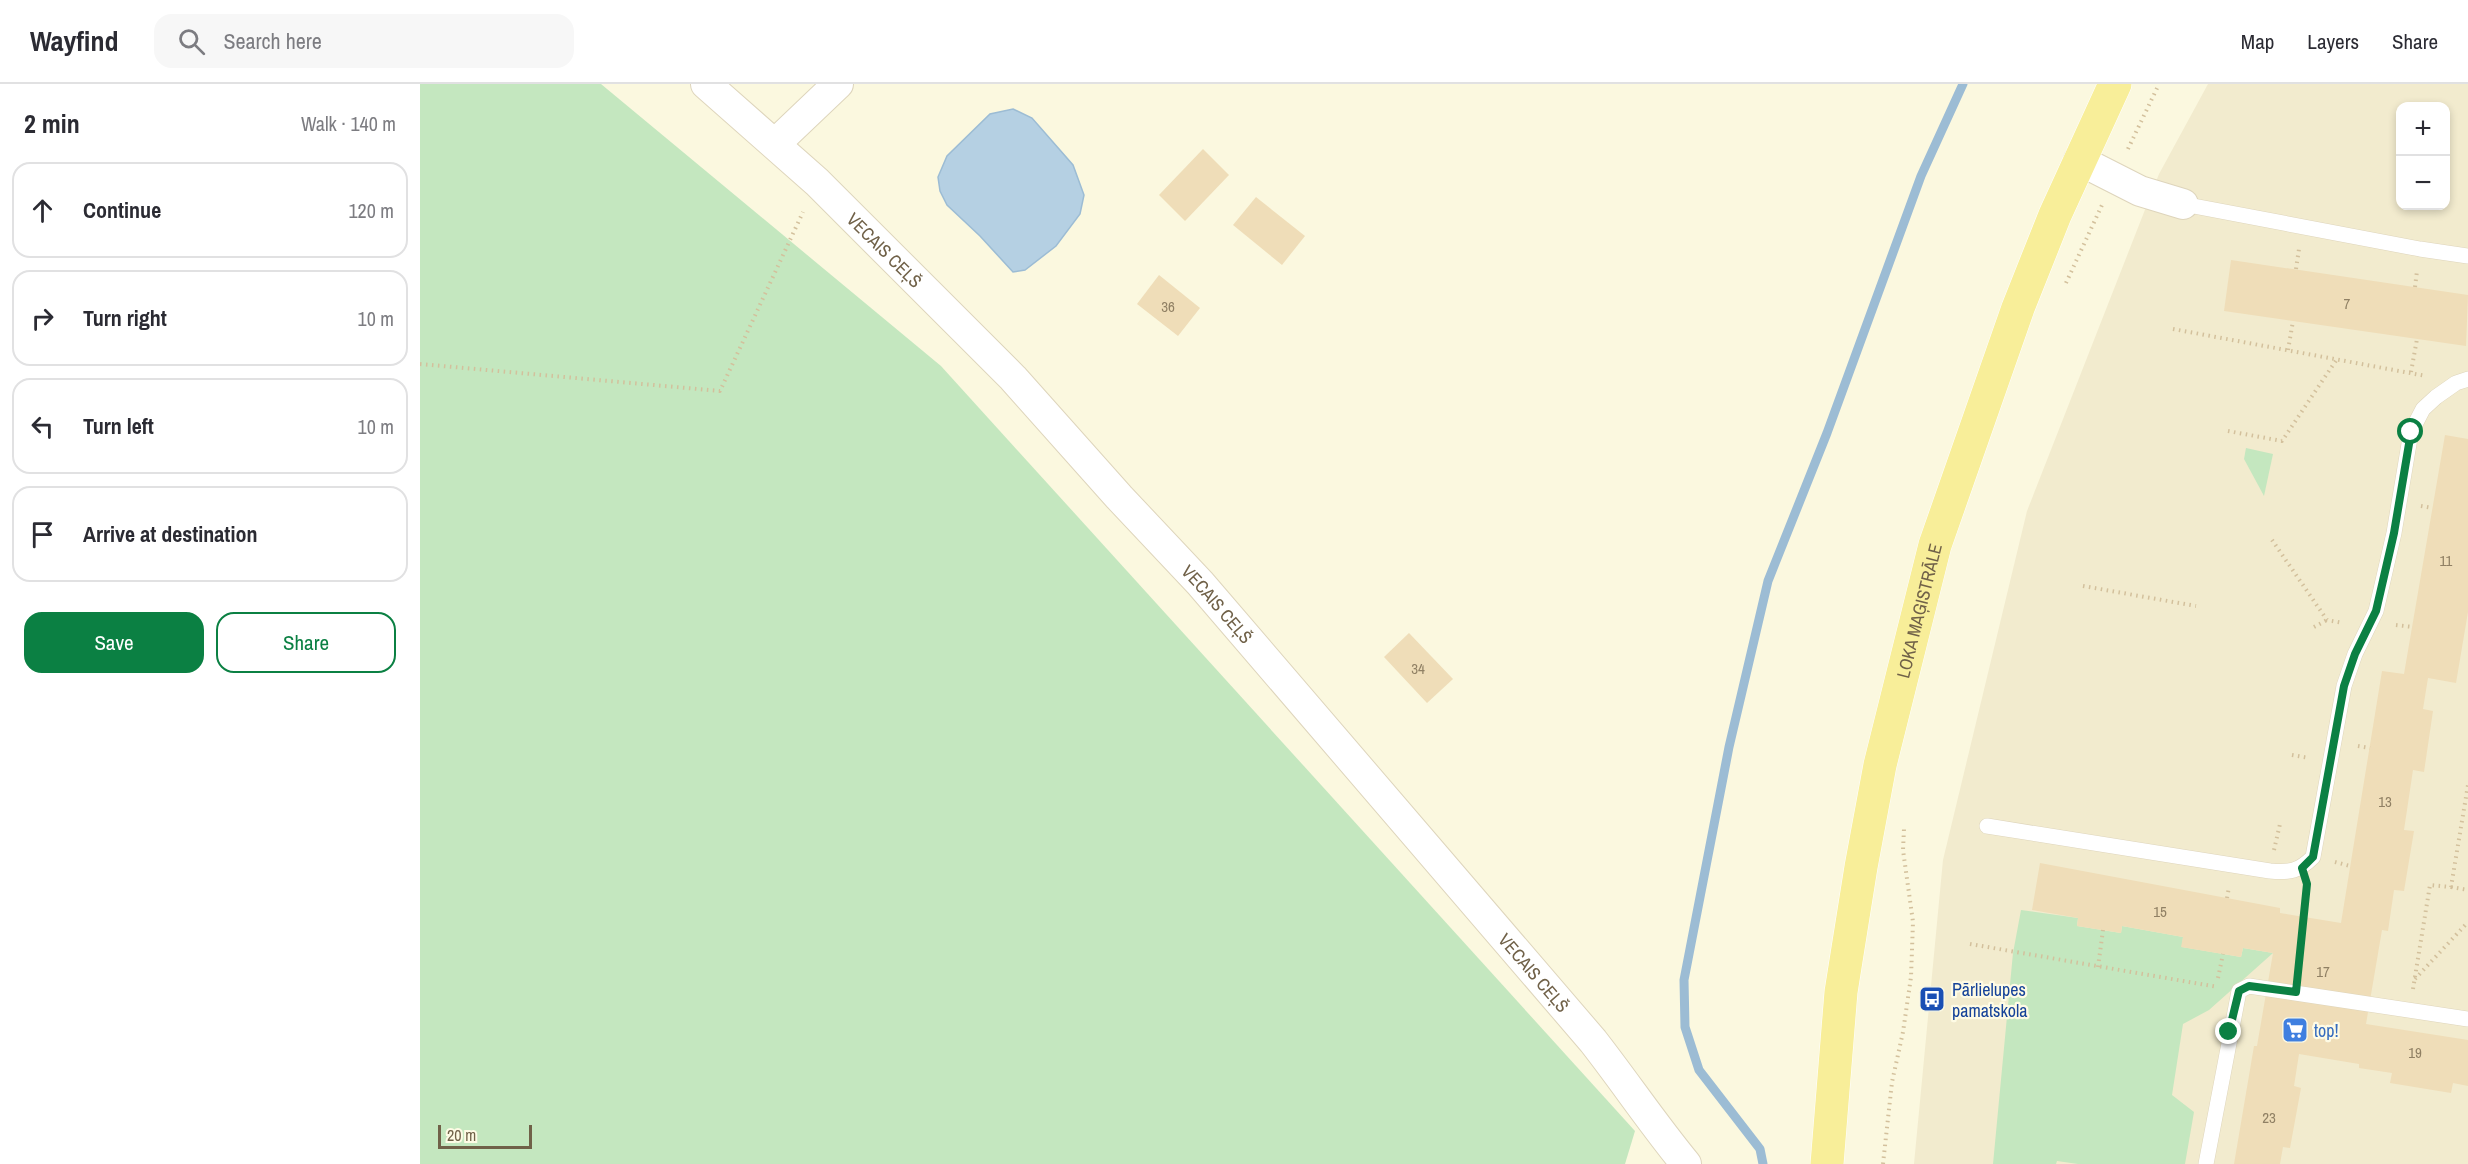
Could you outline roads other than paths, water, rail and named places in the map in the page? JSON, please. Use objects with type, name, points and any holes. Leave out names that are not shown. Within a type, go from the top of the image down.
[{"type":"main road","name":"LOKA MAĢISTRĀLE","points":[[1827,1164],[1841,992],[1861,867],[1880,765],[1935,545],[2022,298],[2079,160],[2115,84]]},
{"type":"street","name":"VECAIS CEĻŠ","points":[[706,84],[776,143],[817,182],[1013,378],[1119,498],[1200,583],[1593,1041],[1636,1097],[1653,1124],[1686,1164]]},
{"type":"street","points":[[776,143],[838,84]]},
{"type":"street","points":[[2079,160],[2114,180],[2140,191],[2183,204]]},
{"type":"lane","points":[[2183,204],[2408,247],[2468,256]]},
{"type":"lane","points":[[1987,826],[2284,873],[2302,868],[2313,857],[2344,686],[2355,654],[2376,611],[2394,533],[2411,432],[2423,410],[2462,381]]},
{"type":"lane","points":[[2206,1164],[2229,1032],[2239,991],[2249,986],[2468,1019]]},
{"type":"water","points":[[1013,109],[1032,118],[1073,165],[1084,195],[1080,214],[1056,246],[1025,270],[1013,272],[947,205],[940,191],[938,177],[947,156],[990,114]]},
{"type":"waterway","points":[[1763,1164],[1760,1149],[1699,1070],[1685,1027],[1684,980],[1729,747],[1768,581],[1827,433],[1921,176],[1963,84]]},
{"type":"place","name":"Pārlielupes pamatskola","points":[[1932,999]]},
{"type":"place","name":"top!","points":[[2295,1030]]}]
